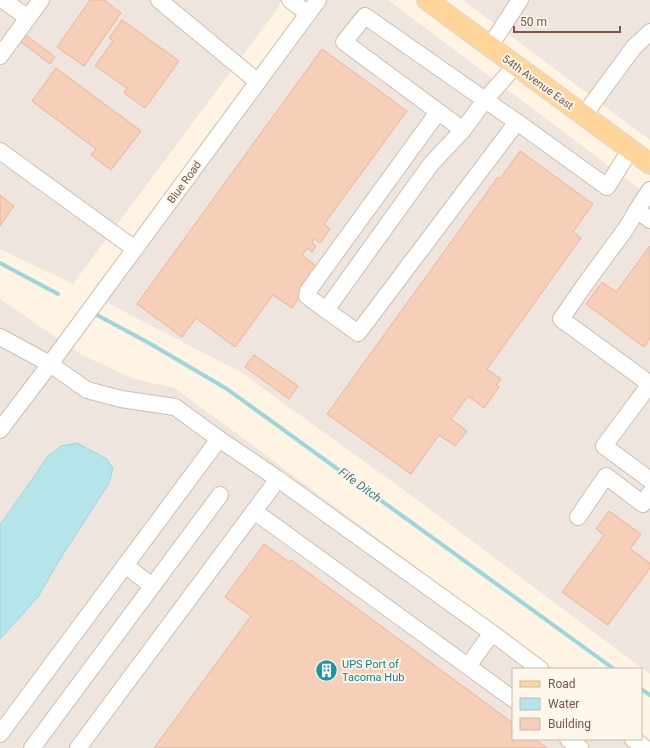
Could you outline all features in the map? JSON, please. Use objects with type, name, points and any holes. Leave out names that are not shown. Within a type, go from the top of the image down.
[{"type":"main road","name":"54th Avenue East","points":[[427,0],[650,164]]},
{"type":"street","points":[[3,0],[28,18]]},
{"type":"street","points":[[0,56],[41,0]]},
{"type":"street","points":[[159,0],[258,82]]},
{"type":"street","points":[[290,0],[308,14]]},
{"type":"street","name":"Blue Road","points":[[0,430],[318,0]]},
{"type":"street","points":[[490,46],[520,0]]},
{"type":"street","points":[[462,130],[344,42],[365,16],[607,186],[630,150]]},
{"type":"street","points":[[584,115],[634,47],[650,32]]},
{"type":"street","points":[[326,310],[431,164],[462,130],[485,100],[516,65]]},
{"type":"street","points":[[438,112],[308,291],[307,296],[358,333],[517,122]]},
{"type":"street","points":[[0,151],[135,249]]},
{"type":"street","points":[[650,190],[644,215],[627,227],[561,319],[650,384],[604,446],[650,480]]},
{"type":"street","points":[[0,337],[50,364],[87,390],[120,399],[175,407],[278,479],[539,668]]},
{"type":"street","points":[[0,734],[219,439]]},
{"type":"street","points":[[578,517],[606,476],[648,502]]},
{"type":"street","points":[[78,748],[278,479]]},
{"type":"street","points":[[32,748],[220,495]]},
{"type":"street","points":[[254,511],[512,698]]},
{"type":"street","points":[[125,565],[152,586]]},
{"type":"street","points":[[468,666],[492,633]]},
{"type":"street","points":[[569,740],[580,748]]},
{"type":"street","points":[[634,740],[645,748]]},
{"type":"shaded area","points":[[0,0],[282,0],[275,12],[73,284],[0,249]]},
{"type":"shaded area","points":[[326,0],[388,0],[650,197],[650,674],[427,507],[242,373],[104,301]]},
{"type":"shaded area","points":[[463,0],[650,0],[650,140]]},
{"type":"shaded area","points":[[0,299],[82,355],[134,379],[175,388],[553,668],[512,668],[512,740],[642,740],[642,734],[650,740],[650,748],[0,748]]},
{"type":"water","points":[[77,443],[107,459],[113,468],[109,483],[60,559],[38,597],[0,639],[0,525],[49,455],[61,446]]},
{"type":"building","points":[[90,0],[104,0],[121,13],[84,66],[57,47]]},
{"type":"building","points":[[122,20],[179,61],[145,108],[124,93],[127,88],[95,66],[113,41],[109,38]]},
{"type":"building","points":[[26,35],[55,57],[50,64],[21,42]]},
{"type":"building","points":[[322,49],[407,111],[324,224],[330,229],[320,243],[314,239],[312,243],[316,246],[312,252],[307,248],[302,255],[320,269],[292,308],[273,295],[235,347],[196,318],[182,337],[137,304]]},
{"type":"building","points":[[56,68],[141,131],[111,170],[91,155],[96,149],[32,101]]},
{"type":"building","points":[[520,151],[593,204],[573,232],[581,238],[487,369],[501,379],[496,385],[499,387],[484,408],[468,396],[451,419],[467,431],[455,446],[439,435],[411,474],[327,414],[498,177],[500,179]]},
{"type":"building","points":[[0,195],[14,206],[0,226]]},
{"type":"building","points":[[650,246],[650,338],[644,347],[586,304],[602,282],[616,292]]},
{"type":"building","points":[[254,355],[298,386],[289,399],[245,367]]},
{"type":"building","points":[[609,511],[641,534],[630,549],[650,563],[650,568],[608,625],[562,592],[604,535],[596,529]]},
{"type":"building","name":"UPS Port of Tacoma Hub","points":[[264,544],[289,562],[291,560],[512,722],[512,740],[536,740],[547,748],[154,748],[251,616],[225,597]]},
{"type":"waterway","name":"Fife Ditch","points":[[0,263],[58,294]]},
{"type":"waterway","name":"Fife Ditch","points":[[97,315],[149,343],[227,389],[613,668]]},
{"type":"waterway","name":"Fife Ditch","points":[[642,690],[650,695]]},
{"type":"place","name":"UPS Port of Tacoma Hub","points":[[326,670]]}]
